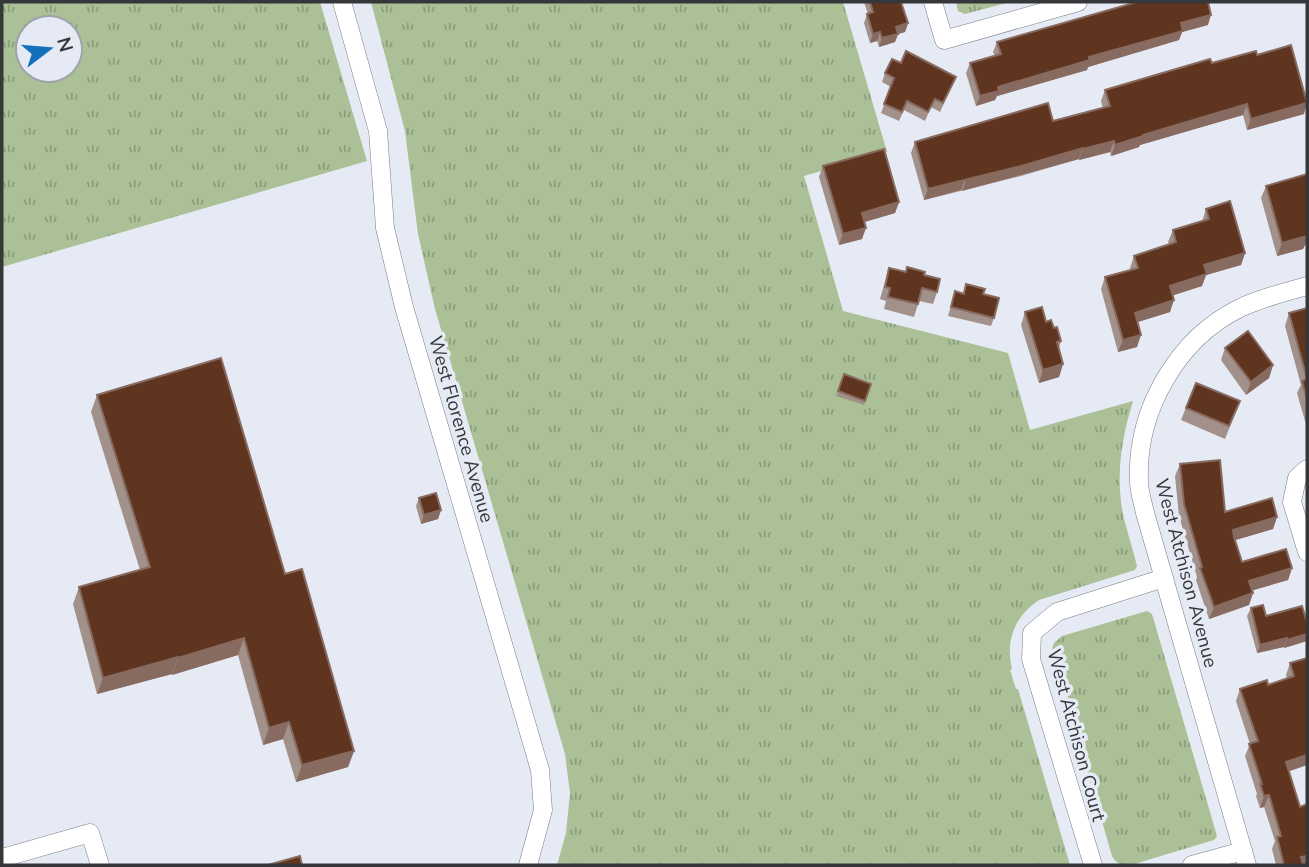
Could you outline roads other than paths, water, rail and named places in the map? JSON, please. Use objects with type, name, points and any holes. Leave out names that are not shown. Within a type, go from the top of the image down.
[{"type":"street","name":"West Florence Avenue","points":[[342,2],[378,131],[385,228],[404,307],[540,770],[543,810],[528,865]]},
{"type":"street","points":[[933,2],[944,40],[1078,2]]},
{"type":"street","name":"West Atchison Avenue","points":[[1245,858],[1139,482],[1142,442],[1159,391],[1172,367],[1194,342],[1216,323],[1241,308],[1270,296],[1307,286]]},
{"type":"street","points":[[1307,469],[1297,478],[1292,502],[1307,552]]},
{"type":"street","name":"West Atchison Court","points":[[1093,865],[1031,659],[1032,633],[1056,612],[1164,578]]},
{"type":"street","points":[[2,858],[90,833],[100,865]]},
{"type":"street","points":[[1192,865],[1245,858]]}]
